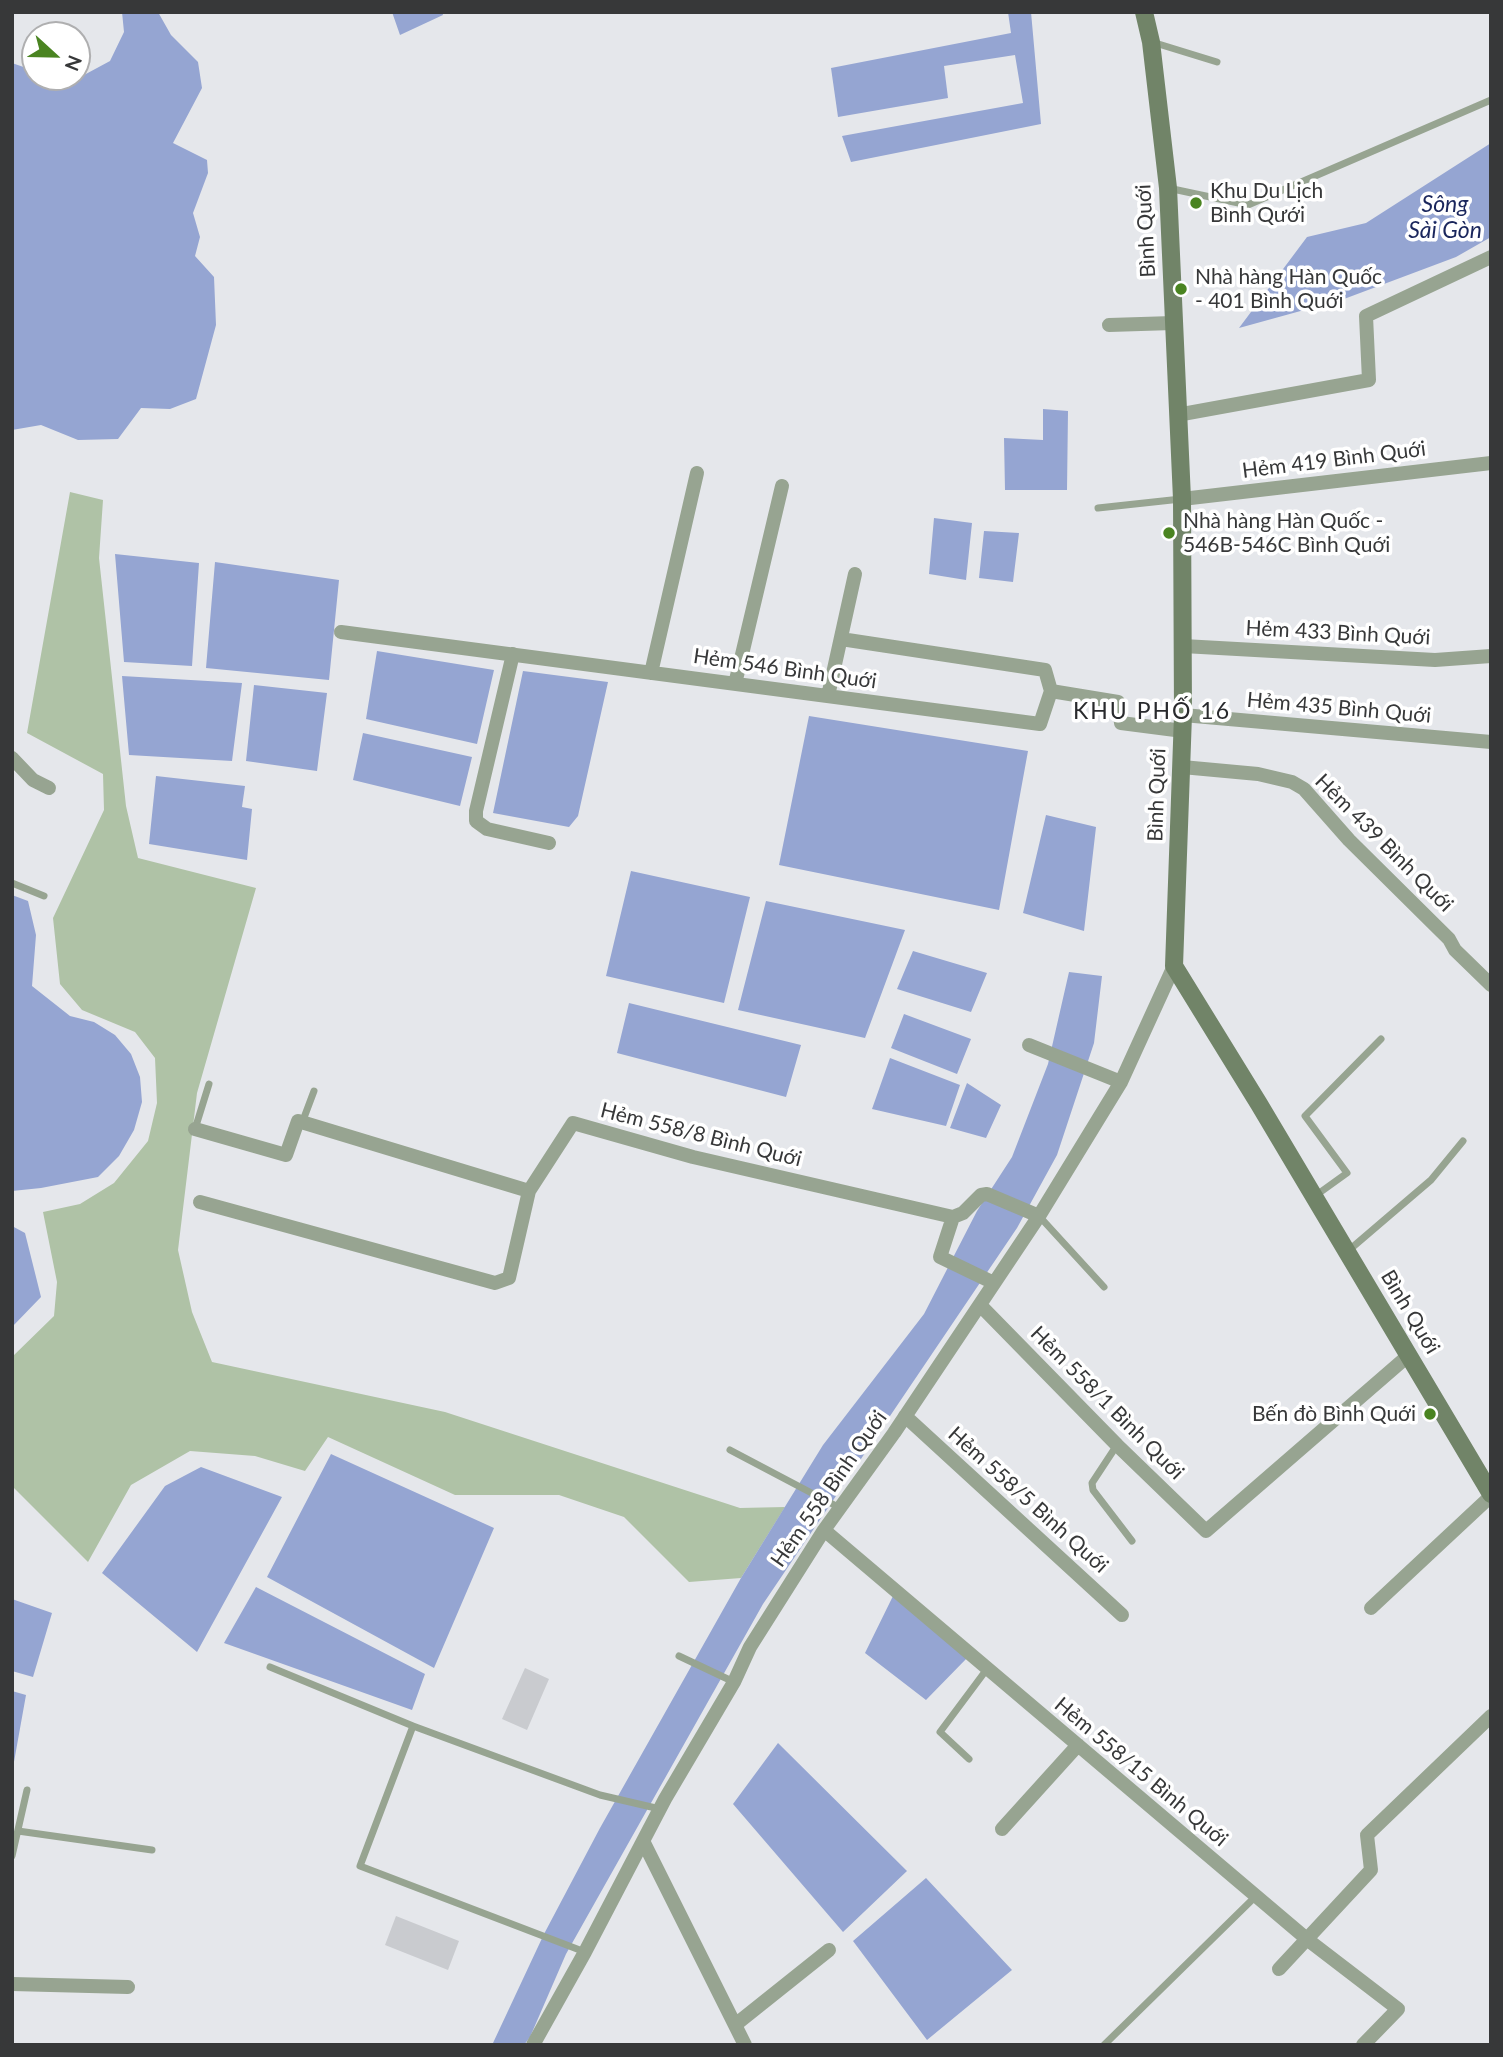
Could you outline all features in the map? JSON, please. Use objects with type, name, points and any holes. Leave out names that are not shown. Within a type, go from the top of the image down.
[{"type":"main road","name":"Bình Quới","points":[[1143,12],[1151,42],[1168,188],[1177,415],[1183,723],[1174,966],[1409,1355],[1486,1474],[1491,1495]]},
{"type":"street","points":[[1177,415],[1369,380],[1366,316],[1491,257]]},
{"type":"street","points":[[1109,325],[1173,323]]},
{"type":"street","name":"Hẻm 419 Bình Quới","points":[[1178,499],[1491,463]]},
{"type":"street","points":[[652,673],[697,473]]},
{"type":"street","points":[[735,684],[782,486]]},
{"type":"street","points":[[828,696],[855,574]]},
{"type":"street","name":"Hẻm 546 Bình Quới","points":[[341,632],[1040,724],[1051,691]]},
{"type":"street","points":[[841,639],[1045,670],[1051,691],[1118,702],[1121,723],[1183,723]]},
{"type":"street","name":"Hẻm 433 Bình Quới","points":[[1183,646],[1435,660],[1491,656]]},
{"type":"street","points":[[513,654],[476,811],[476,821],[487,829],[549,843]]},
{"type":"street","name":"Hẻm 435 Bình Quới","points":[[1183,723],[1491,742]]},
{"type":"street","points":[[12,758],[33,779],[49,788]]},
{"type":"street","name":"Hẻm 439 Bình Quới","points":[[1182,767],[1258,774],[1292,782],[1304,789],[1349,840],[1449,939],[1455,950],[1491,985]]},
{"type":"street","name":"Hẻm 558 Bình Quới","points":[[533,2045],[581,1950],[734,1682],[750,1647],[837,1506],[905,1416],[980,1305],[990,1281],[1121,1082],[1174,966]]},
{"type":"street","points":[[1029,1045],[1121,1082]]},
{"type":"street","points":[[195,1129],[286,1155],[298,1121],[529,1191]]},
{"type":"street","name":"Hẻm 558/8 Bình Quới","points":[[200,1202],[495,1283],[509,1278],[529,1191],[567,1121],[693,1157],[954,1217]]},
{"type":"street","points":[[990,1281],[940,1257],[954,1217],[963,1213],[981,1195],[989,1195],[1035,1214]]},
{"type":"street","name":"Hẻm 558/1 Bình Quới","points":[[980,1305],[1117,1445],[1206,1531],[1409,1355]]},
{"type":"street","name":"Hẻm 558/5 Bình Quới","points":[[905,1416],[1122,1615]]},
{"type":"street","points":[[1371,1608],[1491,1495]]},
{"type":"street","name":"Hẻm 558/15 Bình Quới","points":[[824,1530],[1308,1940],[1398,2009],[1363,2045]]},
{"type":"street","points":[[1279,1969],[1371,1870],[1367,1835],[1491,1716]]},
{"type":"street","points":[[1002,1829],[1078,1745]]},
{"type":"street","points":[[643,1841],[745,2045]]},
{"type":"street","points":[[735,2025],[829,1950]]},
{"type":"street","points":[[12,1984],[128,1987]]},
{"type":"lane","points":[[1151,42],[1217,62]]},
{"type":"lane","points":[[1168,188],[1248,205],[1491,100]]},
{"type":"lane","points":[[1098,508],[1178,499]]},
{"type":"lane","points":[[12,883],[44,896]]},
{"type":"lane","points":[[1315,1196],[1347,1173],[1304,1116],[1381,1039]]},
{"type":"lane","points":[[195,1129],[209,1084]]},
{"type":"lane","points":[[302,1123],[314,1091]]},
{"type":"lane","points":[[1348,1251],[1431,1180],[1463,1141]]},
{"type":"lane","points":[[1035,1214],[1104,1287]]},
{"type":"lane","points":[[1117,1445],[1092,1483],[1093,1490],[1132,1541]]},
{"type":"lane","points":[[730,1450],[837,1506]]},
{"type":"lane","points":[[679,1656],[734,1682]]},
{"type":"lane","points":[[270,1667],[413,1726],[600,1795],[660,1808]]},
{"type":"lane","points":[[969,1759],[940,1731],[987,1668]]},
{"type":"lane","points":[[413,1726],[360,1866],[581,1950]]},
{"type":"lane","points":[[12,1856],[27,1790]]},
{"type":"lane","points":[[18,1830],[152,1850]]},
{"type":"lane","points":[[1104,2045],[1256,1896]]},
{"type":"green space","points":[[70,492],[103,500],[99,558],[126,806],[138,858],[256,888],[197,1093],[178,1250],[192,1312],[212,1362],[445,1412],[740,1508],[785,1507],[741,1578],[689,1582],[624,1517],[559,1495],[455,1495],[328,1437],[305,1471],[255,1456],[190,1451],[131,1485],[88,1562],[12,1486],[12,1357],[54,1316],[57,1282],[43,1212],[80,1204],[114,1183],[148,1141],[157,1103],[155,1058],[135,1032],[82,1010],[60,984],[53,918],[104,810],[103,774],[27,733]]},
{"type":"water","points":[[122,12],[158,12],[171,35],[198,62],[202,88],[173,143],[207,160],[208,173],[193,213],[200,237],[195,256],[214,277],[216,325],[196,399],[170,409],[141,408],[118,439],[78,440],[41,425],[12,430],[12,63],[21,66],[21,91],[91,91],[91,71],[110,61],[124,32]]},
{"type":"water","points":[[392,12],[442,12],[443,15],[400,35]]},
{"type":"water","points":[[1008,12],[1031,12],[1041,124],[851,162],[842,136],[1023,103],[1015,55],[944,66],[948,98],[838,117],[831,68],[1011,33]]},
{"type":"water","name":"Sông Sài Gòn","points":[[1491,143],[1491,237],[1456,257],[1344,299],[1239,328],[1307,237],[1366,223]]},
{"type":"water","points":[[1043,409],[1068,411],[1067,490],[1005,490],[1004,438],[1043,440]]},
{"type":"water","points":[[934,518],[972,523],[966,580],[929,574]]},
{"type":"water","points":[[984,531],[1019,533],[1013,582],[979,578]]},
{"type":"water","points":[[115,554],[199,563],[192,666],[124,662]]},
{"type":"water","points":[[215,562],[339,580],[329,680],[206,668]]},
{"type":"water","points":[[377,651],[494,670],[477,744],[366,719]]},
{"type":"water","points":[[523,671],[608,682],[578,816],[569,827],[493,813]]},
{"type":"water","points":[[122,676],[242,683],[232,761],[129,755]]},
{"type":"water","points":[[254,685],[327,693],[317,771],[246,761]]},
{"type":"water","points":[[809,716],[1028,751],[999,910],[779,865]]},
{"type":"water","points":[[363,733],[472,757],[460,806],[353,780]]},
{"type":"water","points":[[156,776],[245,786],[242,807],[252,809],[247,860],[149,844]]},
{"type":"water","points":[[1046,815],[1096,827],[1084,931],[1023,913]]},
{"type":"water","points":[[631,871],[750,897],[724,1003],[606,976]]},
{"type":"water","points":[[12,895],[28,901],[36,935],[32,986],[70,1016],[94,1022],[115,1035],[131,1054],[140,1077],[142,1102],[134,1130],[119,1156],[98,1177],[12,1191]]},
{"type":"water","points":[[766,901],[905,930],[865,1038],[738,1010]]},
{"type":"water","points":[[913,951],[987,973],[971,1012],[897,989]]},
{"type":"water","points":[[1069,972],[1102,976],[1094,1043],[1057,1155],[1017,1228],[763,1604],[566,1954],[530,2037],[524,2045],[490,2045],[600,1828],[741,1578],[823,1445],[924,1314],[977,1211],[1012,1157],[1048,1064]]},
{"type":"water","points":[[629,1003],[801,1045],[786,1097],[617,1053]]},
{"type":"water","points":[[904,1014],[971,1039],[957,1074],[891,1048]]},
{"type":"water","points":[[890,1058],[960,1085],[946,1126],[872,1109]]},
{"type":"water","points":[[967,1083],[1001,1105],[986,1138],[950,1128]]},
{"type":"water","points":[[12,1226],[25,1233],[41,1297],[12,1327]]},
{"type":"water","points":[[331,1454],[494,1528],[434,1668],[267,1577]]},
{"type":"water","points":[[201,1467],[282,1497],[197,1652],[102,1573],[165,1486]]},
{"type":"water","points":[[256,1587],[425,1674],[412,1710],[224,1643]]},
{"type":"water","points":[[893,1596],[967,1658],[926,1700],[865,1653]]},
{"type":"water","points":[[12,1599],[52,1613],[33,1677],[12,1671]]},
{"type":"water","points":[[12,1691],[26,1695],[12,1773]]},
{"type":"water","points":[[778,1743],[907,1871],[843,1932],[733,1804]]},
{"type":"water","points":[[926,1878],[1012,1970],[927,2040],[853,1941]]},
{"type":"building","points":[[525,1668],[549,1679],[527,1730],[502,1719]]},
{"type":"building","points":[[396,1916],[459,1941],[448,1970],[385,1945]]},
{"type":"place","name":"Khu Du Lịch Bình Qưới","points":[[1196,203]]},
{"type":"place","name":"Nhà hàng Hàn Quốc - 401 Bình Quới","points":[[1181,289]]},
{"type":"place","name":"Nhà hàng Hàn Quốc - 546B-546C Bình Quới","points":[[1169,533]]},
{"type":"place","name":"Bến đò Bình Quới","points":[[1430,1414]]},
{"type":"district","name":"KHU PHỐ 16","points":[[1152,712]]}]
